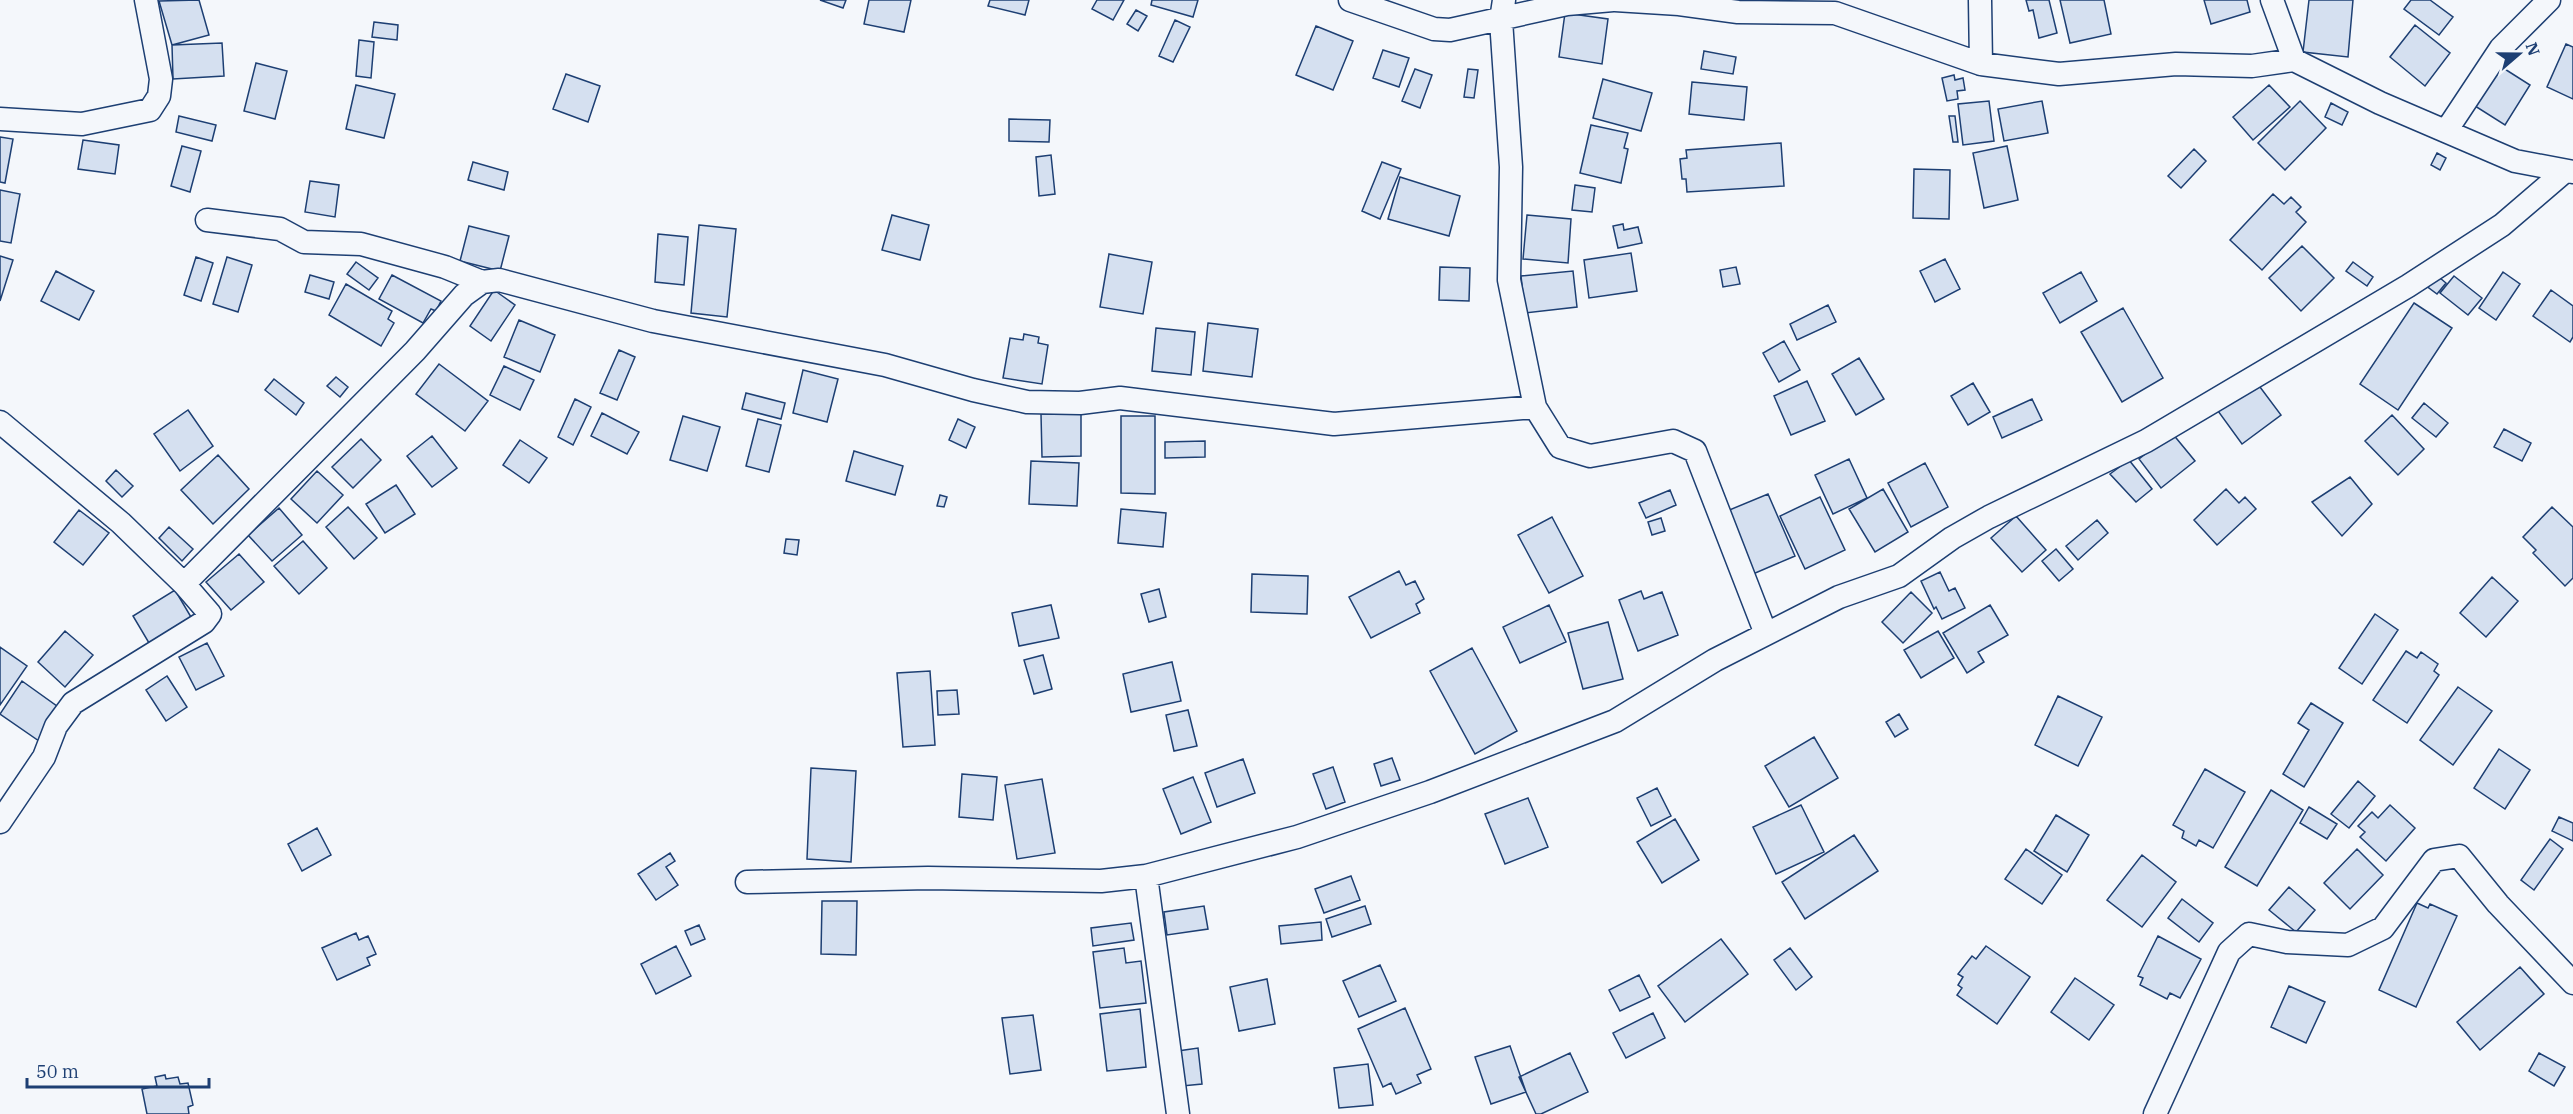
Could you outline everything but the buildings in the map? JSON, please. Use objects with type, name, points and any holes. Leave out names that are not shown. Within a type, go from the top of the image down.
[{"type":"street","points":[[0,119],[82,124],[150,110],[159,96],[161,79],[146,0]]},
{"type":"street","points":[[1350,0],[1434,29],[1450,30],[1502,10],[1614,0],[1679,4],[1738,12],[1836,13],[1981,64],[2059,74],[2176,64],[2252,66],[2294,60],[2380,103],[2515,161],[2568,172]]},
{"type":"street","points":[[1980,0],[1981,64]]},
{"type":"street","points":[[2272,0],[2294,60]]},
{"type":"street","points":[[2446,131],[2500,48],[2549,0]]},
{"type":"street","points":[[1502,10],[1510,167],[1509,280],[1535,407],[1560,447],[1590,456],[1673,441],[1695,451],[1766,634]]},
{"type":"street","points":[[747,882],[928,878],[1101,881],[1146,876],[1298,837],[1430,792],[1615,721],[1716,660],[1839,597],[1899,576],[1952,538],[1989,517],[2146,441],[2408,286],[2502,225],[2568,172]]},
{"type":"street","points":[[207,220],[280,229],[304,242],[361,244],[445,267],[482,282],[499,280],[653,321],[885,365],[973,390],[1027,402],[1080,403],[1120,398],[1334,424],[1535,407]]},
{"type":"street","points":[[184,584],[415,351],[464,295],[482,282]]},
{"type":"street","points":[[0,422],[121,523],[184,584],[210,614],[204,622],[73,703],[56,726],[44,757],[0,822]]},
{"type":"street","points":[[2155,1114],[2229,952],[2248,934],[2287,942],[2348,945],[2383,927],[2434,860],[2459,856],[2498,904],[2573,983]]},
{"type":"street","points":[[1146,876],[1178,1114]]}]
